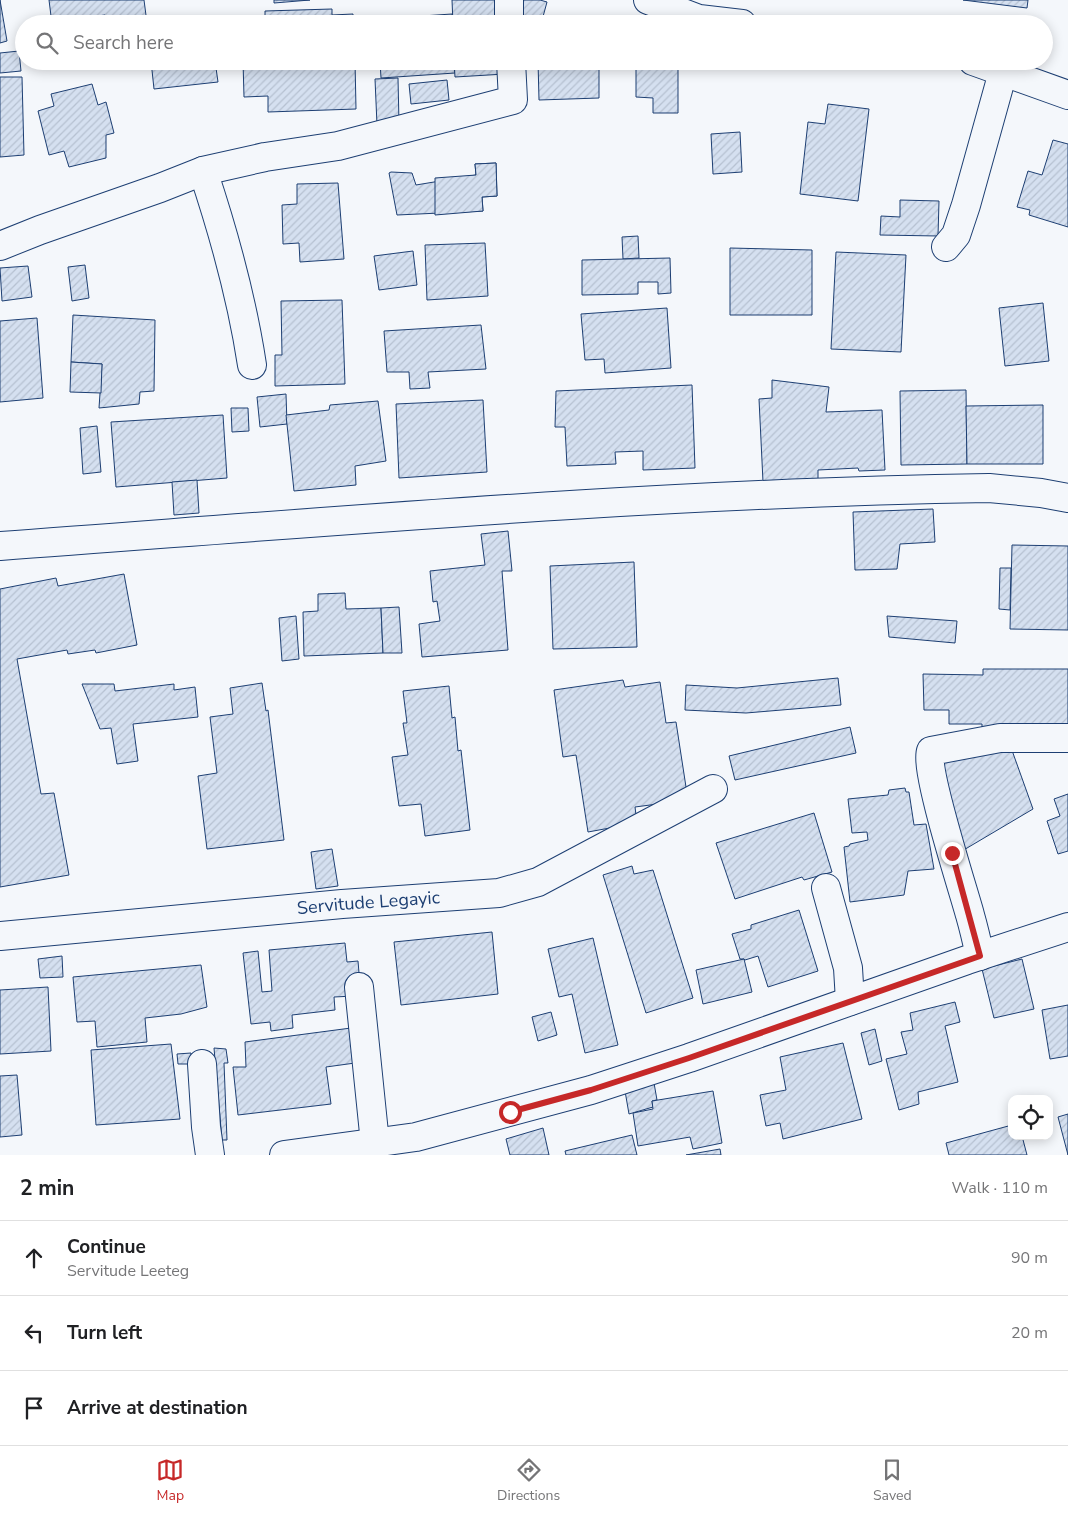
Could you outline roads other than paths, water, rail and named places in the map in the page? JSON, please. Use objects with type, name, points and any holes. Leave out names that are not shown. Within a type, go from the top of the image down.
[{"type":"street","points":[[509,0],[509,15]]},
{"type":"street","points":[[648,0],[688,15]]},
{"type":"street","points":[[0,246],[203,171],[265,157],[338,146],[513,100],[511,70]]},
{"type":"street","points":[[998,70],[1068,94]]},
{"type":"street","points":[[946,247],[956,235],[1003,72]]},
{"type":"street","points":[[203,171],[212,198],[246,328],[252,364]]},
{"type":"street","points":[[0,546],[269,525],[668,498],[988,488],[1041,492],[1068,498]]},
{"type":"street","points":[[980,956],[938,804],[929,755],[931,751],[1000,738],[1068,738]]},
{"type":"street","name":"Servitude Legayic","points":[[0,936],[314,907],[499,893],[538,882],[713,788]]},
{"type":"street","points":[[826,888],[848,968],[850,1001]]},
{"type":"street","points":[[284,1155],[416,1137],[591,1090],[980,956],[1068,928]]},
{"type":"street","points":[[359,987],[375,1143]]},
{"type":"street","points":[[202,1064],[206,1127],[210,1155]]}]
